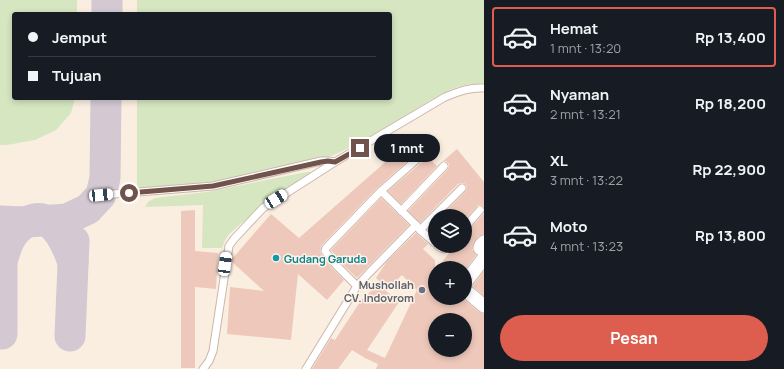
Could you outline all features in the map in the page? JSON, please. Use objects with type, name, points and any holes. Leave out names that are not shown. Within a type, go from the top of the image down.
[{"type":"street","points":[[484,242],[480,245],[480,248],[484,251]]},
{"type":"street","points":[[472,274],[484,258]]},
{"type":"street","points":[[472,296],[484,306]]},
{"type":"lane","points":[[203,369],[209,361],[213,351],[228,246],[263,208],[335,162],[446,97],[462,90],[484,88]]},
{"type":"lane","points":[[357,286],[337,266],[325,250],[381,191],[432,146]]},
{"type":"lane","points":[[101,195],[213,186],[321,162],[335,162]]},
{"type":"lane","points":[[401,211],[444,166]]},
{"type":"lane","points":[[306,369],[357,286],[368,273],[462,188]]},
{"type":"lane","points":[[381,191],[428,237]]},
{"type":"lane","points":[[472,219],[480,210]]},
{"type":"green space","points":[[0,0],[77,0],[77,12],[12,12],[12,100],[74,100],[71,113],[56,130],[35,140],[0,145]]},
{"type":"green space","points":[[137,0],[484,0],[484,83],[460,86],[447,91],[382,130],[322,160],[210,182],[137,189],[137,100],[392,100],[392,12],[137,12]]},
{"type":"green space","points":[[310,172],[309,175],[263,205],[229,234],[222,248],[202,248],[203,205],[145,207],[148,202],[155,198],[207,192]]},
{"type":"building","points":[[422,136],[427,144],[377,188],[321,246],[321,254],[344,280],[327,300],[298,274],[291,340],[227,334],[230,287],[264,291],[232,262],[232,259],[271,214],[299,238],[391,157]]},
{"type":"building","points":[[457,149],[484,182],[484,207],[478,205],[472,212],[472,209],[448,209],[466,191],[467,186],[464,183],[461,183],[458,184],[434,209],[428,209],[428,215],[420,223],[408,211],[448,169],[449,164],[446,161],[443,161]]},
{"type":"building","points":[[428,157],[437,166],[438,165],[401,204],[388,191]]},
{"type":"building","points":[[381,198],[409,225],[357,278],[341,263],[331,250]]},
{"type":"building","points":[[195,210],[195,251],[218,253],[216,289],[195,287],[195,368],[181,368],[181,211]]},
{"type":"building","points":[[484,213],[484,234],[479,236],[474,242],[472,250],[472,227]]},
{"type":"building","points":[[416,233],[428,244],[423,249],[435,260],[428,261],[428,305],[470,305],[484,314],[484,369],[376,369],[378,364],[352,350],[338,369],[312,369],[331,338],[335,340],[362,299],[380,282],[376,278],[387,261]],"holes":[[[402,275],[417,290],[385,358],[367,350],[399,302],[386,291]]]},
{"type":"building","points":[[472,250],[476,255],[472,261],[443,261],[449,253],[472,253]]},
{"type":"building","points":[[484,271],[484,296],[473,286]]},
{"type":"taxiway","points":[[107,0],[107,12]]},
{"type":"taxiway","points":[[0,221],[27,222],[67,219],[88,209],[101,195],[105,178],[106,100]]},
{"type":"taxiway","points":[[2,334],[2,262],[9,241],[20,227],[30,220],[42,219],[47,221],[60,234],[73,262]]},
{"type":"taxiway","points":[[70,336],[74,241]]},
{"type":"place","name":"Gudang Garuda","points":[[276,258]]},
{"type":"place","name":"Mushollah CV. Indovrom","points":[[422,290]]},
{"type":"route","points":[[129,193],[213,186],[321,162],[335,162],[360,148]]}]
